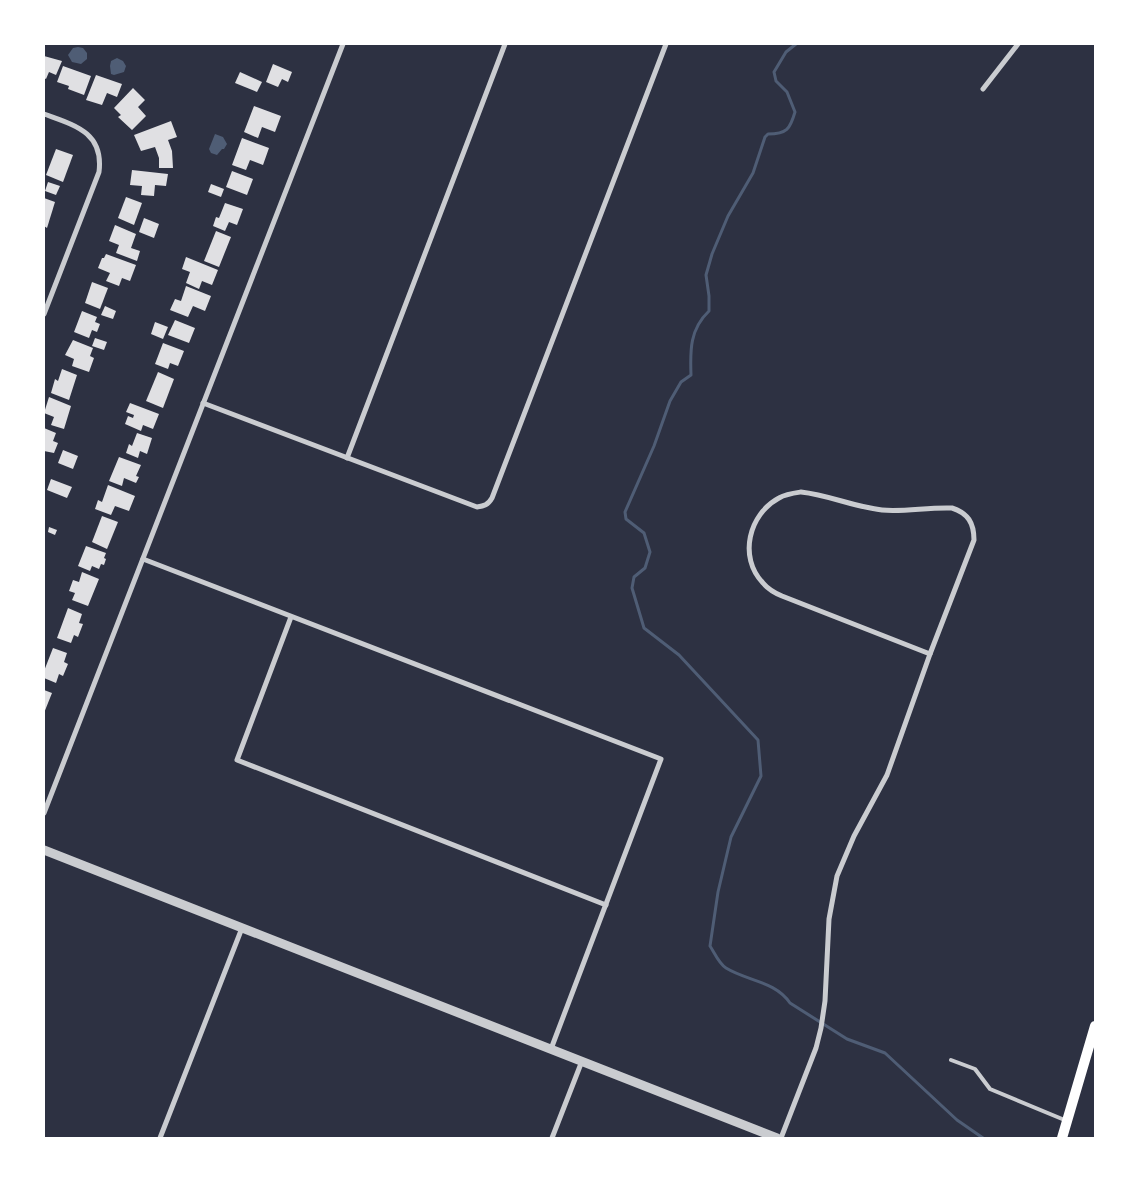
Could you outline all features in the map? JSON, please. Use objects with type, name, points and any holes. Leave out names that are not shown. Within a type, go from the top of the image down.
[{"type":"main road","points":[[1062,1138],[1095,1026]]},
{"type":"street","points":[[44,813],[343,44]]},
{"type":"street","points":[[347,458],[505,44]]},
{"type":"street","points":[[204,403],[477,507],[489,504],[666,44]]},
{"type":"street","points":[[983,89],[1018,44]]},
{"type":"street","points":[[44,114],[76,126],[89,135],[95,143],[100,162],[99,172],[44,314]]},
{"type":"street","points":[[781,1138],[816,1048],[821,1028],[825,1001],[829,919],[837,876],[854,836],[887,775],[930,654],[974,540],[974,531],[972,523],[961,511],[946,508],[882,510],[801,492],[779,498],[769,505],[758,518],[751,534],[749,552],[756,574],[770,590],[930,654]]},
{"type":"street","points":[[143,559],[661,760],[551,1049]]},
{"type":"street","points":[[291,617],[237,760],[606,905]]},
{"type":"street","points":[[44,850],[551,1049],[762,1136],[777,1138]]},
{"type":"street","points":[[160,1138],[242,928]]},
{"type":"street","points":[[552,1138],[582,1062]]},
{"type":"lane","points":[[951,1060],[975,1069],[990,1089],[1067,1122]]},
{"type":"water","points":[[73,48],[83,48],[87,53],[87,59],[81,64],[72,62],[68,55]]},
{"type":"water","points":[[117,58],[123,61],[126,66],[124,72],[114,75],[111,74],[110,66],[111,61]]},
{"type":"water","points":[[215,134],[223,137],[227,144],[217,155],[211,153],[209,149]]},
{"type":"building","points":[[44,56],[62,61],[56,75],[49,72],[46,79],[44,78]]},
{"type":"building","points":[[273,64],[292,72],[288,82],[282,79],[278,87],[266,82]]},
{"type":"building","points":[[63,66],[91,76],[84,95],[68,89],[69,86],[57,82]]},
{"type":"building","points":[[240,72],[262,82],[257,92],[235,83]]},
{"type":"building","points":[[96,75],[122,84],[117,97],[107,93],[102,105],[86,100]]},
{"type":"building","points":[[133,88],[145,100],[138,107],[146,116],[132,130],[118,117],[121,115],[114,108]]},
{"type":"building","points":[[254,106],[281,116],[275,132],[262,127],[258,138],[244,132]]},
{"type":"building","points":[[171,121],[177,137],[168,140],[172,151],[173,168],[159,168],[159,158],[155,147],[141,151],[134,135]]},
{"type":"building","points":[[242,138],[269,148],[263,165],[250,160],[246,170],[232,165]]},
{"type":"building","points":[[56,149],[73,155],[63,182],[46,175]]},
{"type":"building","points":[[132,170],[168,174],[166,186],[155,185],[154,196],[141,195],[142,186],[130,185]]},
{"type":"building","points":[[232,171],[253,179],[247,195],[226,187]]},
{"type":"building","points":[[48,182],[60,186],[56,195],[45,191]]},
{"type":"building","points":[[211,184],[224,189],[221,197],[208,192]]},
{"type":"building","points":[[126,197],[142,203],[134,225],[118,218]]},
{"type":"building","points":[[44,198],[55,202],[47,228],[44,226]]},
{"type":"building","points":[[225,203],[243,209],[237,225],[229,222],[225,231],[213,226],[216,217],[219,218]]},
{"type":"building","points":[[144,218],[159,224],[154,238],[139,232]]},
{"type":"building","points":[[115,225],[136,234],[131,248],[140,251],[137,261],[116,253],[119,245],[109,241]]},
{"type":"building","points":[[216,231],[231,237],[219,267],[204,261]]},
{"type":"building","points":[[106,254],[136,265],[130,281],[122,278],[119,286],[106,281],[110,273],[98,268]]},
{"type":"building","points":[[186,257],[218,270],[212,285],[202,281],[199,289],[186,283],[190,272],[182,269]]},
{"type":"building","points":[[92,282],[108,288],[100,309],[85,303]]},
{"type":"building","points":[[186,286],[211,296],[205,311],[193,306],[188,317],[170,310],[175,299],[181,301]]},
{"type":"building","points":[[105,306],[116,311],[113,319],[101,315]]},
{"type":"building","points":[[82,311],[97,317],[95,322],[100,324],[97,332],[92,330],[89,338],[74,332]]},
{"type":"building","points":[[175,320],[195,328],[189,343],[168,335]]},
{"type":"building","points":[[155,322],[168,327],[163,339],[151,334]]},
{"type":"building","points":[[95,338],[107,342],[104,350],[92,346]]},
{"type":"building","points":[[73,340],[93,348],[90,356],[94,358],[89,372],[72,366],[74,359],[65,355]]},
{"type":"building","points":[[163,343],[184,351],[178,366],[170,363],[168,369],[155,364]]},
{"type":"building","points":[[62,369],[77,375],[69,400],[51,393],[55,379],[58,381]]},
{"type":"building","points":[[158,372],[174,379],[163,408],[146,401]]},
{"type":"building","points":[[49,397],[71,406],[64,429],[51,425],[54,417],[44,413]]},
{"type":"building","points":[[130,403],[159,414],[153,429],[143,425],[141,431],[125,424],[128,416],[133,418],[134,415],[126,412]]},
{"type":"building","points":[[44,428],[56,433],[53,441],[58,443],[54,453],[44,451]]},
{"type":"building","points":[[137,433],[152,438],[147,454],[140,451],[138,458],[126,453],[129,444],[132,446]]},
{"type":"building","points":[[63,450],[78,456],[73,469],[58,463]]},
{"type":"building","points":[[119,457],[141,465],[136,476],[139,477],[136,483],[124,478],[122,486],[109,481]]},
{"type":"building","points":[[51,479],[72,487],[67,498],[47,490]]},
{"type":"building","points":[[108,485],[135,496],[129,511],[115,506],[111,515],[95,509],[98,500],[102,502]]},
{"type":"building","points":[[102,516],[118,522],[107,549],[92,542]]},
{"type":"building","points":[[49,527],[57,530],[55,535],[48,532]]},
{"type":"building","points":[[86,546],[106,553],[104,565],[101,564],[99,569],[92,566],[90,571],[78,566]]},
{"type":"building","points":[[82,572],[99,579],[88,606],[72,600],[75,593],[69,591],[73,580],[79,582]]},
{"type":"building","points":[[68,608],[82,614],[79,623],[83,624],[78,637],[74,635],[71,643],[57,638]]},
{"type":"building","points":[[53,648],[67,653],[64,662],[68,664],[63,676],[59,674],[56,683],[44,678],[44,671]]},
{"type":"building","points":[[44,690],[52,693],[44,713]]},
{"type":"waterway","points":[[796,44],[786,52],[774,72],[776,81],[787,92],[795,112],[793,118],[784,132],[768,134],[765,137],[753,173],[728,216],[712,254],[706,275],[709,311],[698,325],[692,340],[691,375],[681,382],[670,401],[654,446],[625,512],[626,519],[644,533],[650,552],[645,568],[634,577],[632,588],[644,628],[679,655],[758,740],[761,776],[731,837],[718,892],[710,946],[717,958],[726,968],[777,990],[790,1003],[847,1039],[885,1053],[957,1120],[983,1138]]}]
